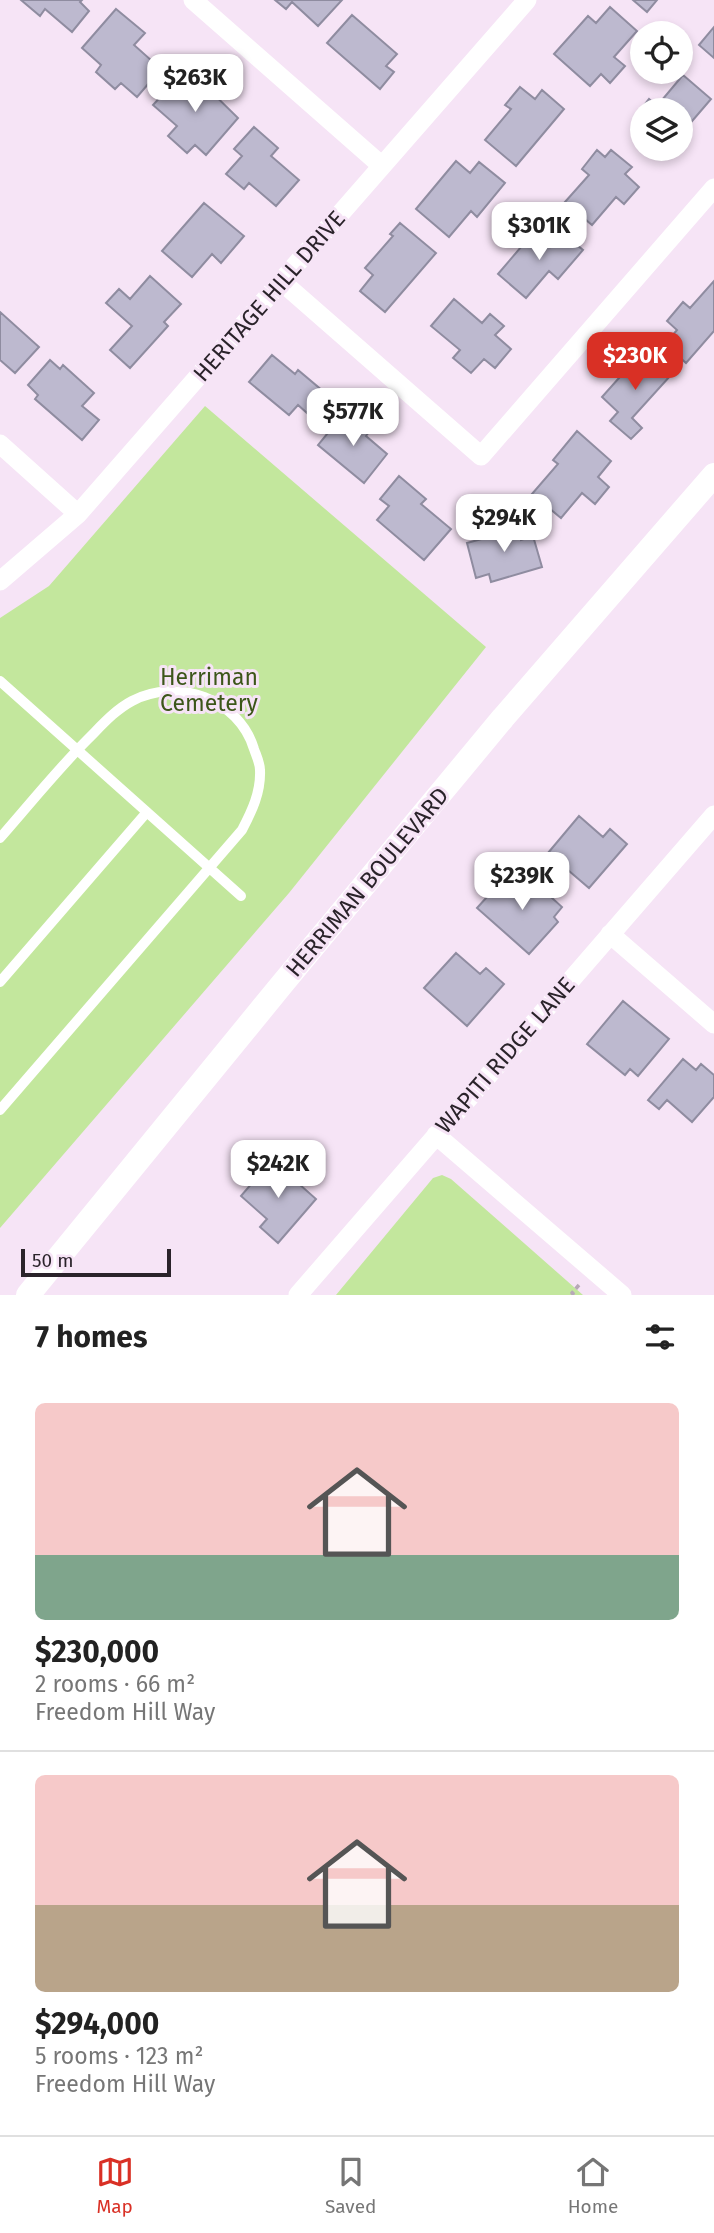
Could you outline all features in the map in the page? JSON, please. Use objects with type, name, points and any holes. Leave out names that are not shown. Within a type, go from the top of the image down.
[{"type":"street","points":[[193,0],[382,166]]},
{"type":"street","name":"HERITAGE HILL DRIVE","points":[[0,581],[78,514],[527,0]]},
{"type":"street","points":[[282,282],[481,456],[714,188]]},
{"type":"street","points":[[0,444],[78,514]]},
{"type":"street","name":"HERRIMAN BOULEVARD","points":[[28,1295],[503,718],[714,475]]},
{"type":"street","name":"WAPITI RIDGE LANE","points":[[298,1295],[714,815]]},
{"type":"street","points":[[610,934],[714,1024]]},
{"type":"street","points":[[436,1135],[622,1295]]},
{"type":"lane","points":[[0,681],[241,896]]},
{"type":"lane","points":[[0,838],[77,750],[111,715],[134,700],[163,692],[188,691],[211,699],[233,715],[251,739],[260,768],[256,803],[242,830],[0,1110]]},
{"type":"lane","points":[[0,982],[147,812]]},
{"type":"path","points":[[574,1295],[572,1293],[579,1285]]},
{"type":"green space","name":"Herriman Cemetery","points":[[205,406],[486,647],[289,893],[0,1228],[0,618],[49,586]]},
{"type":"green space","points":[[442,1175],[451,1179],[583,1295],[336,1295],[433,1178]]},
{"type":"building","points":[[21,0],[82,0],[80,2],[89,11],[72,32],[45,9],[40,16]]},
{"type":"building","points":[[275,0],[342,0],[318,26],[292,2],[286,9]]},
{"type":"building","points":[[633,0],[657,0],[647,12]]},
{"type":"building","points":[[610,7],[630,25],[630,39],[614,57],[625,66],[610,83],[601,74],[590,86],[554,54],[588,16],[596,23]]},
{"type":"building","points":[[116,9],[145,33],[134,45],[161,69],[137,97],[121,83],[115,89],[96,72],[101,65],[82,48]]},
{"type":"building","points":[[352,15],[397,54],[386,66],[394,72],[380,89],[327,43]]},
{"type":"building","points":[[714,27],[714,58],[699,45]]},
{"type":"building","points":[[187,68],[238,118],[206,155],[195,145],[187,153],[168,136],[177,126],[153,105]]},
{"type":"building","points":[[675,84],[693,84],[711,99],[693,120],[693,98],[664,98]]},
{"type":"building","points":[[520,87],[535,99],[542,90],[564,109],[516,166],[485,140],[511,109],[505,105]]},
{"type":"building","points":[[254,127],[278,148],[271,156],[299,180],[276,206],[249,183],[244,189],[226,174],[242,156],[234,149]]},
{"type":"building","points":[[597,150],[605,157],[611,150],[632,167],[625,174],[639,187],[624,204],[616,197],[592,225],[565,202],[589,175],[582,169]]},
{"type":"building","points":[[456,161],[470,173],[479,162],[505,183],[477,217],[471,211],[449,237],[416,209]]},
{"type":"building","points":[[204,203],[244,236],[221,263],[212,254],[192,277],[162,251]]},
{"type":"building","points":[[400,223],[436,253],[385,312],[360,291],[373,275],[365,268],[393,236],[390,234]]},
{"type":"building","points":[[533,233],[550,247],[562,233],[583,250],[558,279],[549,271],[526,298],[498,274]]},
{"type":"building","points":[[150,276],[181,304],[164,322],[168,326],[130,368],[110,350],[132,326],[106,303],[119,289],[130,299]]},
{"type":"building","points":[[714,281],[714,331],[686,363],[665,344],[677,330],[667,321],[683,302],[690,308]]},
{"type":"building","points":[[454,299],[482,323],[490,314],[504,326],[495,335],[511,349],[495,368],[484,359],[471,373],[453,358],[460,350],[431,326]]},
{"type":"building","points":[[0,312],[39,347],[15,373],[0,360]]},
{"type":"building","points":[[644,350],[671,375],[632,418],[642,428],[631,439],[610,421],[618,412],[602,397]]},
{"type":"building","points":[[272,355],[295,374],[298,370],[324,392],[307,413],[298,405],[289,415],[249,382]]},
{"type":"building","points":[[50,360],[60,369],[63,365],[94,393],[82,406],[99,420],[82,440],[35,399],[38,395],[28,385]]},
{"type":"building","points":[[345,412],[369,432],[366,436],[387,454],[364,483],[318,445]]},
{"type":"building","points":[[577,431],[611,461],[598,477],[609,487],[595,504],[582,493],[561,518],[532,494],[558,464],[553,460]]},
{"type":"building","points":[[399,476],[426,499],[421,504],[451,529],[424,560],[377,520],[389,506],[380,499]]},
{"type":"building","points":[[517,524],[521,540],[533,536],[542,567],[491,582],[489,574],[476,578],[467,543],[496,535],[494,530]]},
{"type":"building","points":[[579,816],[603,837],[610,829],[627,844],[589,888],[548,853]]},
{"type":"building","points":[[506,876],[519,889],[529,877],[562,907],[554,917],[558,922],[529,954],[477,908]]},
{"type":"building","points":[[456,953],[480,974],[486,968],[504,984],[467,1026],[424,988]]},
{"type":"building","points":[[623,1001],[669,1039],[638,1076],[630,1069],[625,1075],[587,1044]]},
{"type":"building","points":[[683,1059],[696,1070],[701,1064],[714,1075],[714,1097],[692,1122],[667,1100],[659,1109],[648,1100]]},
{"type":"building","points":[[272,1160],[316,1199],[278,1243],[260,1227],[267,1219],[241,1196]]}]
